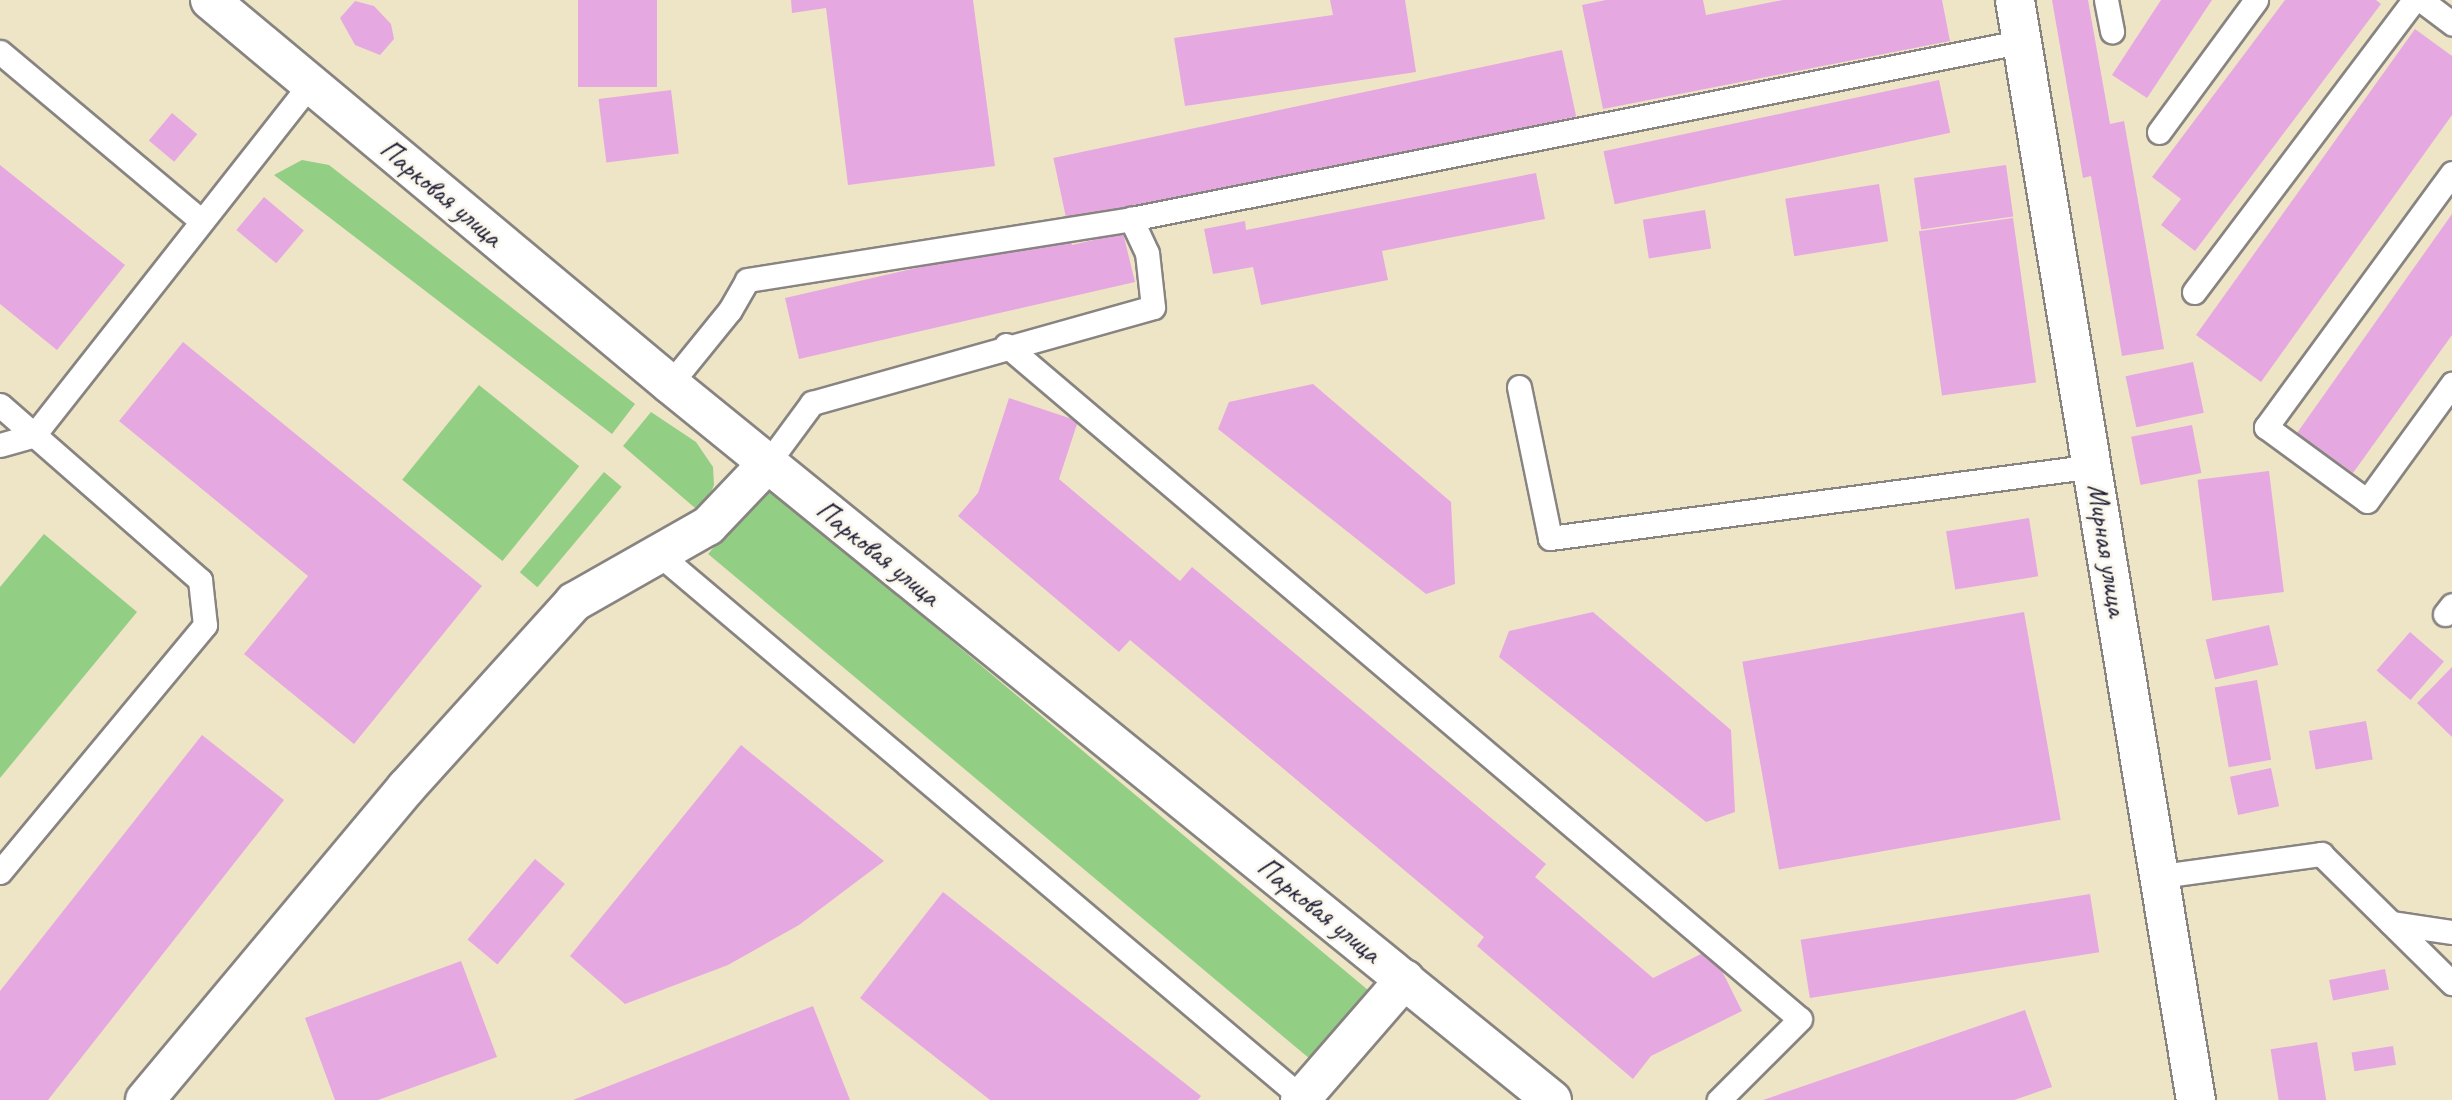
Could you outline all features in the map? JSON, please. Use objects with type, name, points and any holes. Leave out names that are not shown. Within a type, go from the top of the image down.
[{"type":"street","name":"Парковая улица","points":[[210,0],[767,464],[1552,1100]]},
{"type":"street","name":"Мирная улица","points":[[2015,0],[2094,466],[2196,1100]]},
{"type":"street","points":[[145,1100],[405,788],[574,601],[708,526],[767,464]]},
{"type":"street","points":[[1301,1099],[1405,979]]},
{"type":"lane","points":[[2106,0],[2112,31]]},
{"type":"lane","points":[[2159,132],[2256,0]]},
{"type":"lane","points":[[2194,292],[2414,0]]},
{"type":"lane","points":[[2421,0],[2452,23]]},
{"type":"lane","points":[[670,384],[730,310],[747,280],[1131,219],[2024,41]]},
{"type":"lane","points":[[0,52],[200,220]]},
{"type":"lane","points":[[0,444],[34,435],[200,220],[310,84]]},
{"type":"lane","points":[[2452,173],[2266,427],[2367,501],[2452,384]]},
{"type":"lane","points":[[767,464],[812,404],[1006,345],[1153,307],[1147,253],[1131,219]]},
{"type":"lane","points":[[1006,345],[1800,1019],[1719,1100]]},
{"type":"lane","points":[[1519,387],[1549,538],[2094,466]]},
{"type":"lane","points":[[0,405],[200,580],[205,625],[0,872]]},
{"type":"lane","points":[[660,555],[1301,1099]]},
{"type":"lane","points":[[2161,876],[2321,854],[2452,983]]},
{"type":"lane","points":[[2391,923],[2452,932]]},
{"type":"green space","points":[[302,160],[329,165],[635,404],[612,434],[274,175]]},
{"type":"green space","points":[[479,385],[579,466],[502,561],[402,480]]},
{"type":"green space","points":[[651,412],[696,442],[713,467],[714,485],[702,514],[623,446]]},
{"type":"green space","points":[[604,472],[622,487],[537,587],[520,572]]},
{"type":"green space","points":[[766,485],[1373,994],[1315,1063],[708,554]]},
{"type":"green space","points":[[44,534],[137,612],[0,778],[0,587]]},
{"type":"building","points":[[578,0],[657,0],[657,87],[578,87]]},
{"type":"building","points":[[791,0],[973,0],[995,166],[848,185],[826,8],[792,13]]},
{"type":"building","points":[[1330,0],[1405,0],[1416,72],[1185,106],[1174,38],[1333,15]]},
{"type":"building","points":[[1606,0],[1703,0],[1706,15],[1783,0],[1942,0],[1950,41],[1603,109],[1582,5]]},
{"type":"building","points":[[2052,0],[2088,0],[2110,124],[2124,121],[2164,349],[2122,356],[2091,176],[2083,178]]},
{"type":"building","points":[[2161,0],[2212,0],[2147,98],[2112,75]]},
{"type":"building","points":[[2285,0],[2376,0],[2381,4],[2195,251],[2161,225],[2181,199],[2152,177]]},
{"type":"building","points":[[355,1],[374,6],[391,24],[394,39],[380,55],[355,45],[340,18]]},
{"type":"building","points":[[2415,29],[2452,56],[2452,115],[2261,382],[2196,335]]},
{"type":"building","points":[[1562,50],[1576,117],[1068,225],[1053,158]]},
{"type":"building","points":[[1939,80],[1950,133],[1615,204],[1603,151]]},
{"type":"building","points":[[671,90],[679,154],[606,162],[599,99]]},
{"type":"building","points":[[172,113],[197,134],[174,162],[149,141]]},
{"type":"building","points":[[0,165],[125,265],[57,350],[0,304]]},
{"type":"building","points":[[2006,165],[2013,216],[1921,229],[1914,178]]},
{"type":"building","points":[[1536,173],[1545,219],[1382,251],[1388,280],[1261,305],[1253,267],[1213,274],[1204,229],[1245,221],[1246,230]]},
{"type":"building","points":[[1879,184],[1888,241],[1794,256],[1785,199]]},
{"type":"building","points":[[264,197],[304,230],[276,263],[236,230]]},
{"type":"building","points":[[1705,210],[1711,249],[1649,258],[1643,220]]},
{"type":"building","points":[[2452,214],[2452,335],[2353,473],[2297,433]]},
{"type":"building","points":[[2013,218],[2036,382],[1942,396],[1919,231]]},
{"type":"building","points":[[1069,233],[1072,245],[1123,233],[1135,282],[799,359],[785,298]]},
{"type":"building","points":[[183,342],[482,586],[354,744],[244,654],[308,576],[119,421]]},
{"type":"building","points":[[2193,362],[2204,413],[2136,427],[2126,376]]},
{"type":"building","points":[[1313,384],[1451,502],[1455,584],[1426,594],[1218,429],[1229,402]]},
{"type":"building","points":[[1009,398],[1078,421],[1059,479],[1180,581],[1192,567],[1546,864],[1535,877],[1653,978],[1711,949],[1742,1011],[1651,1056],[1633,1079],[1477,946],[1484,937],[1130,640],[1119,652],[958,516],[978,493]]},
{"type":"building","points":[[2192,425],[2201,473],[2140,485],[2131,437]]},
{"type":"building","points":[[2269,471],[2284,592],[2212,601],[2198,480]]},
{"type":"building","points":[[2029,518],[2038,576],[1955,589],[1946,531]]},
{"type":"building","points":[[1593,612],[1731,730],[1735,812],[1706,822],[1499,657],[1509,631]]},
{"type":"building","points":[[2024,612],[2061,820],[1779,869],[1742,662]]},
{"type":"building","points":[[2269,625],[2278,665],[2215,680],[2206,640]]},
{"type":"building","points":[[2410,632],[2444,662],[2411,700],[2377,670]]},
{"type":"building","points":[[2452,667],[2452,737],[2417,703]]},
{"type":"building","points":[[2257,680],[2271,760],[2229,767],[2215,687]]},
{"type":"building","points":[[2366,721],[2373,759],[2316,769],[2309,731]]},
{"type":"building","points":[[202,735],[284,800],[48,1100],[0,1100],[0,991]]},
{"type":"building","points":[[741,745],[884,861],[799,925],[728,965],[625,1004],[570,956]]},
{"type":"building","points":[[2271,768],[2279,806],[2238,815],[2230,777]]},
{"type":"building","points":[[535,859],[565,884],[497,965],[468,939]]},
{"type":"building","points":[[943,892],[1201,1096],[1198,1100],[990,1100],[860,998]]},
{"type":"building","points":[[2090,894],[2099,952],[1810,998],[1801,940]]},
{"type":"building","points":[[461,961],[497,1057],[378,1100],[335,1100],[305,1018]]},
{"type":"building","points":[[2385,969],[2389,990],[2333,1000],[2329,980]]},
{"type":"building","points":[[813,1006],[850,1100],[573,1100]]},
{"type":"building","points":[[2025,1010],[2052,1087],[2014,1100],[1763,1100]]},
{"type":"building","points":[[2317,1042],[2326,1100],[2279,1100],[2271,1049]]},
{"type":"building","points":[[2393,1046],[2396,1065],[2354,1071],[2352,1053]]}]
